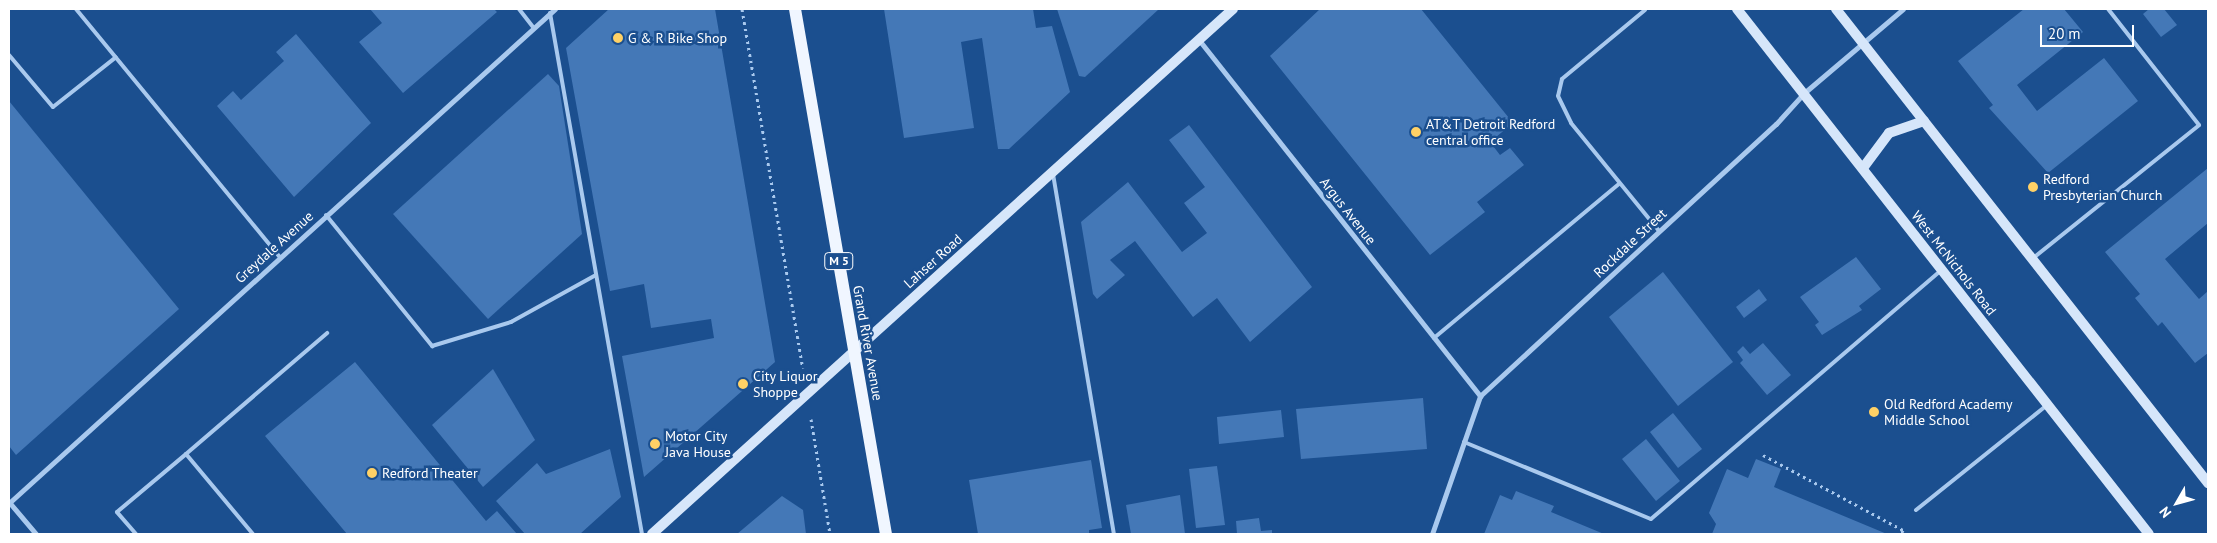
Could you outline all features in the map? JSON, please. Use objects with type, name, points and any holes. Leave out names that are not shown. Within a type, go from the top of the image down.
[{"type":"main road","name":"Grand River Avenue","points":[[795,9],[886,534]]},
{"type":"main road","name":"Lahser Road","points":[[652,534],[1233,9]]},
{"type":"main road","name":"West McNichols Road","points":[[1736,9],[1804,93],[2149,534]]},
{"type":"main road","points":[[1836,9],[2208,483]]},
{"type":"main road","points":[[1863,168],[1889,133],[1924,120]]},
{"type":"street","name":"Rockdale Street","points":[[1432,534],[1480,396],[1659,232],[1804,93],[1903,9]]},
{"type":"street","name":"Greydale Avenue","points":[[9,502],[552,11]]},
{"type":"street","name":"Argus Avenue","points":[[1199,40],[1480,396]]},
{"type":"street","points":[[9,502],[36,534]]},
{"type":"lane","points":[[76,9],[280,257]]},
{"type":"lane","points":[[519,9],[534,28]]},
{"type":"lane","points":[[2032,259],[2199,125],[2108,9]]},
{"type":"lane","points":[[1645,10],[1562,79],[1558,96],[1571,123],[1659,232]]},
{"type":"lane","points":[[552,11],[594,276],[642,534]]},
{"type":"lane","points":[[9,55],[53,107],[116,57]]},
{"type":"lane","points":[[1052,172],[1114,534]]},
{"type":"lane","points":[[1434,338],[1619,184]]},
{"type":"lane","points":[[326,215],[432,346],[511,322],[594,276]]},
{"type":"lane","points":[[1464,442],[1651,520],[1942,270]]},
{"type":"lane","points":[[136,534],[117,512],[327,333]]},
{"type":"lane","points":[[1916,510],[2047,405]]},
{"type":"lane","points":[[186,454],[253,534]]},
{"type":"path","points":[[742,9],[830,534]]},
{"type":"path","points":[[1763,455],[1903,530],[1901,534]]},
{"type":"building","points":[[370,9],[494,9],[497,12],[403,93],[359,42],[382,23]]},
{"type":"building","points":[[609,9],[715,9],[775,362],[644,477],[622,356],[714,338],[711,319],[651,328],[644,284],[610,291],[566,48]]},
{"type":"building","points":[[884,9],[1033,9],[1036,28],[1052,26],[1070,92],[1009,149],[998,149],[982,38],[961,42],[974,128],[904,138]]},
{"type":"building","points":[[1057,9],[1159,9],[1085,77],[1079,76]]},
{"type":"building","name":"AT&T Detroit Redford central office","points":[[1320,9],[1421,9],[1513,123],[1490,142],[1500,155],[1510,148],[1524,165],[1477,202],[1485,212],[1430,255],[1270,56]]},
{"type":"building","points":[[2024,9],[2064,9],[2083,32],[2017,85],[2037,111],[2104,58],[2138,101],[2048,173],[1989,108],[1993,105],[1958,61]]},
{"type":"building","points":[[2149,9],[2164,9],[2177,25],[2161,37],[2143,14]]},
{"type":"building","points":[[296,34],[371,123],[294,197],[217,106],[233,91],[241,100],[284,61],[276,52]]},
{"type":"building","points":[[548,74],[559,86],[582,234],[488,319],[393,214]]},
{"type":"building","points":[[9,101],[179,309],[16,455],[9,446]]},
{"type":"building","points":[[1189,125],[1312,287],[1250,342],[1217,298],[1193,317],[1135,241],[1110,260],[1125,275],[1097,299],[1093,294],[1081,222],[1128,182],[1182,252],[1207,233],[1184,203],[1205,187],[1169,140]]},
{"type":"building","points":[[2208,168],[2208,223],[2165,259],[2199,299],[2208,291],[2208,353],[2195,363],[2162,322],[2158,326],[2135,298],[2140,294],[2105,252]]},
{"type":"building","points":[[1856,257],[1881,289],[1859,306],[1862,310],[1822,335],[1815,325],[1819,322],[1800,297]]},
{"type":"building","points":[[1663,272],[1733,362],[1678,406],[1609,317]]},
{"type":"building","points":[[1759,289],[1767,300],[1744,318],[1736,307]]},
{"type":"building","points":[[1763,343],[1791,375],[1767,395],[1740,363],[1743,360],[1737,352],[1743,346],[1750,354]]},
{"type":"building","name":"Redford Theater","points":[[355,362],[486,521],[497,511],[517,534],[347,534],[265,436]]},
{"type":"building","points":[[493,369],[535,440],[483,487],[432,425]]},
{"type":"building","points":[[1423,398],[1427,449],[1301,459],[1296,409]]},
{"type":"building","points":[[1281,410],[1284,437],[1219,444],[1217,417]]},
{"type":"building","points":[[1673,413],[1702,449],[1678,468],[1650,432]]},
{"type":"building","points":[[1646,439],[1680,481],[1656,501],[1622,459]]},
{"type":"building","points":[[610,449],[621,497],[580,534],[525,534],[496,501],[537,463],[546,474]]},
{"type":"building","points":[[1756,459],[1781,469],[1774,487],[1887,534],[1712,534],[1716,524],[1709,513],[1727,469],[1748,478]]},
{"type":"building","points":[[1091,460],[1102,528],[1089,530],[1089,534],[978,534],[969,480]]},
{"type":"building","points":[[1217,466],[1225,525],[1196,528],[1189,469]]},
{"type":"building","points":[[1516,491],[1554,506],[1551,512],[1604,534],[1484,534],[1500,495],[1512,500]]},
{"type":"building","points":[[1180,495],[1185,534],[1131,534],[1126,505]]},
{"type":"building","points":[[782,496],[803,510],[806,534],[737,534]]},
{"type":"building","points":[[1259,518],[1261,531],[1272,530],[1272,534],[1237,534],[1236,521]]},
{"type":"place","name":"G & R Bike Shop","points":[[618,38]]},
{"type":"place","name":"AT&T Detroit Redford central office","points":[[1416,132]]},
{"type":"place","name":"Redford Presbyterian Church","points":[[2033,187]]},
{"type":"place","name":"City Liquor Shoppe","points":[[743,384]]},
{"type":"place","name":"Old Redford Academy Middle School","points":[[1874,412]]},
{"type":"place","name":"Motor City Java House","points":[[655,444]]},
{"type":"place","name":"Redford Theater","points":[[372,473]]}]
